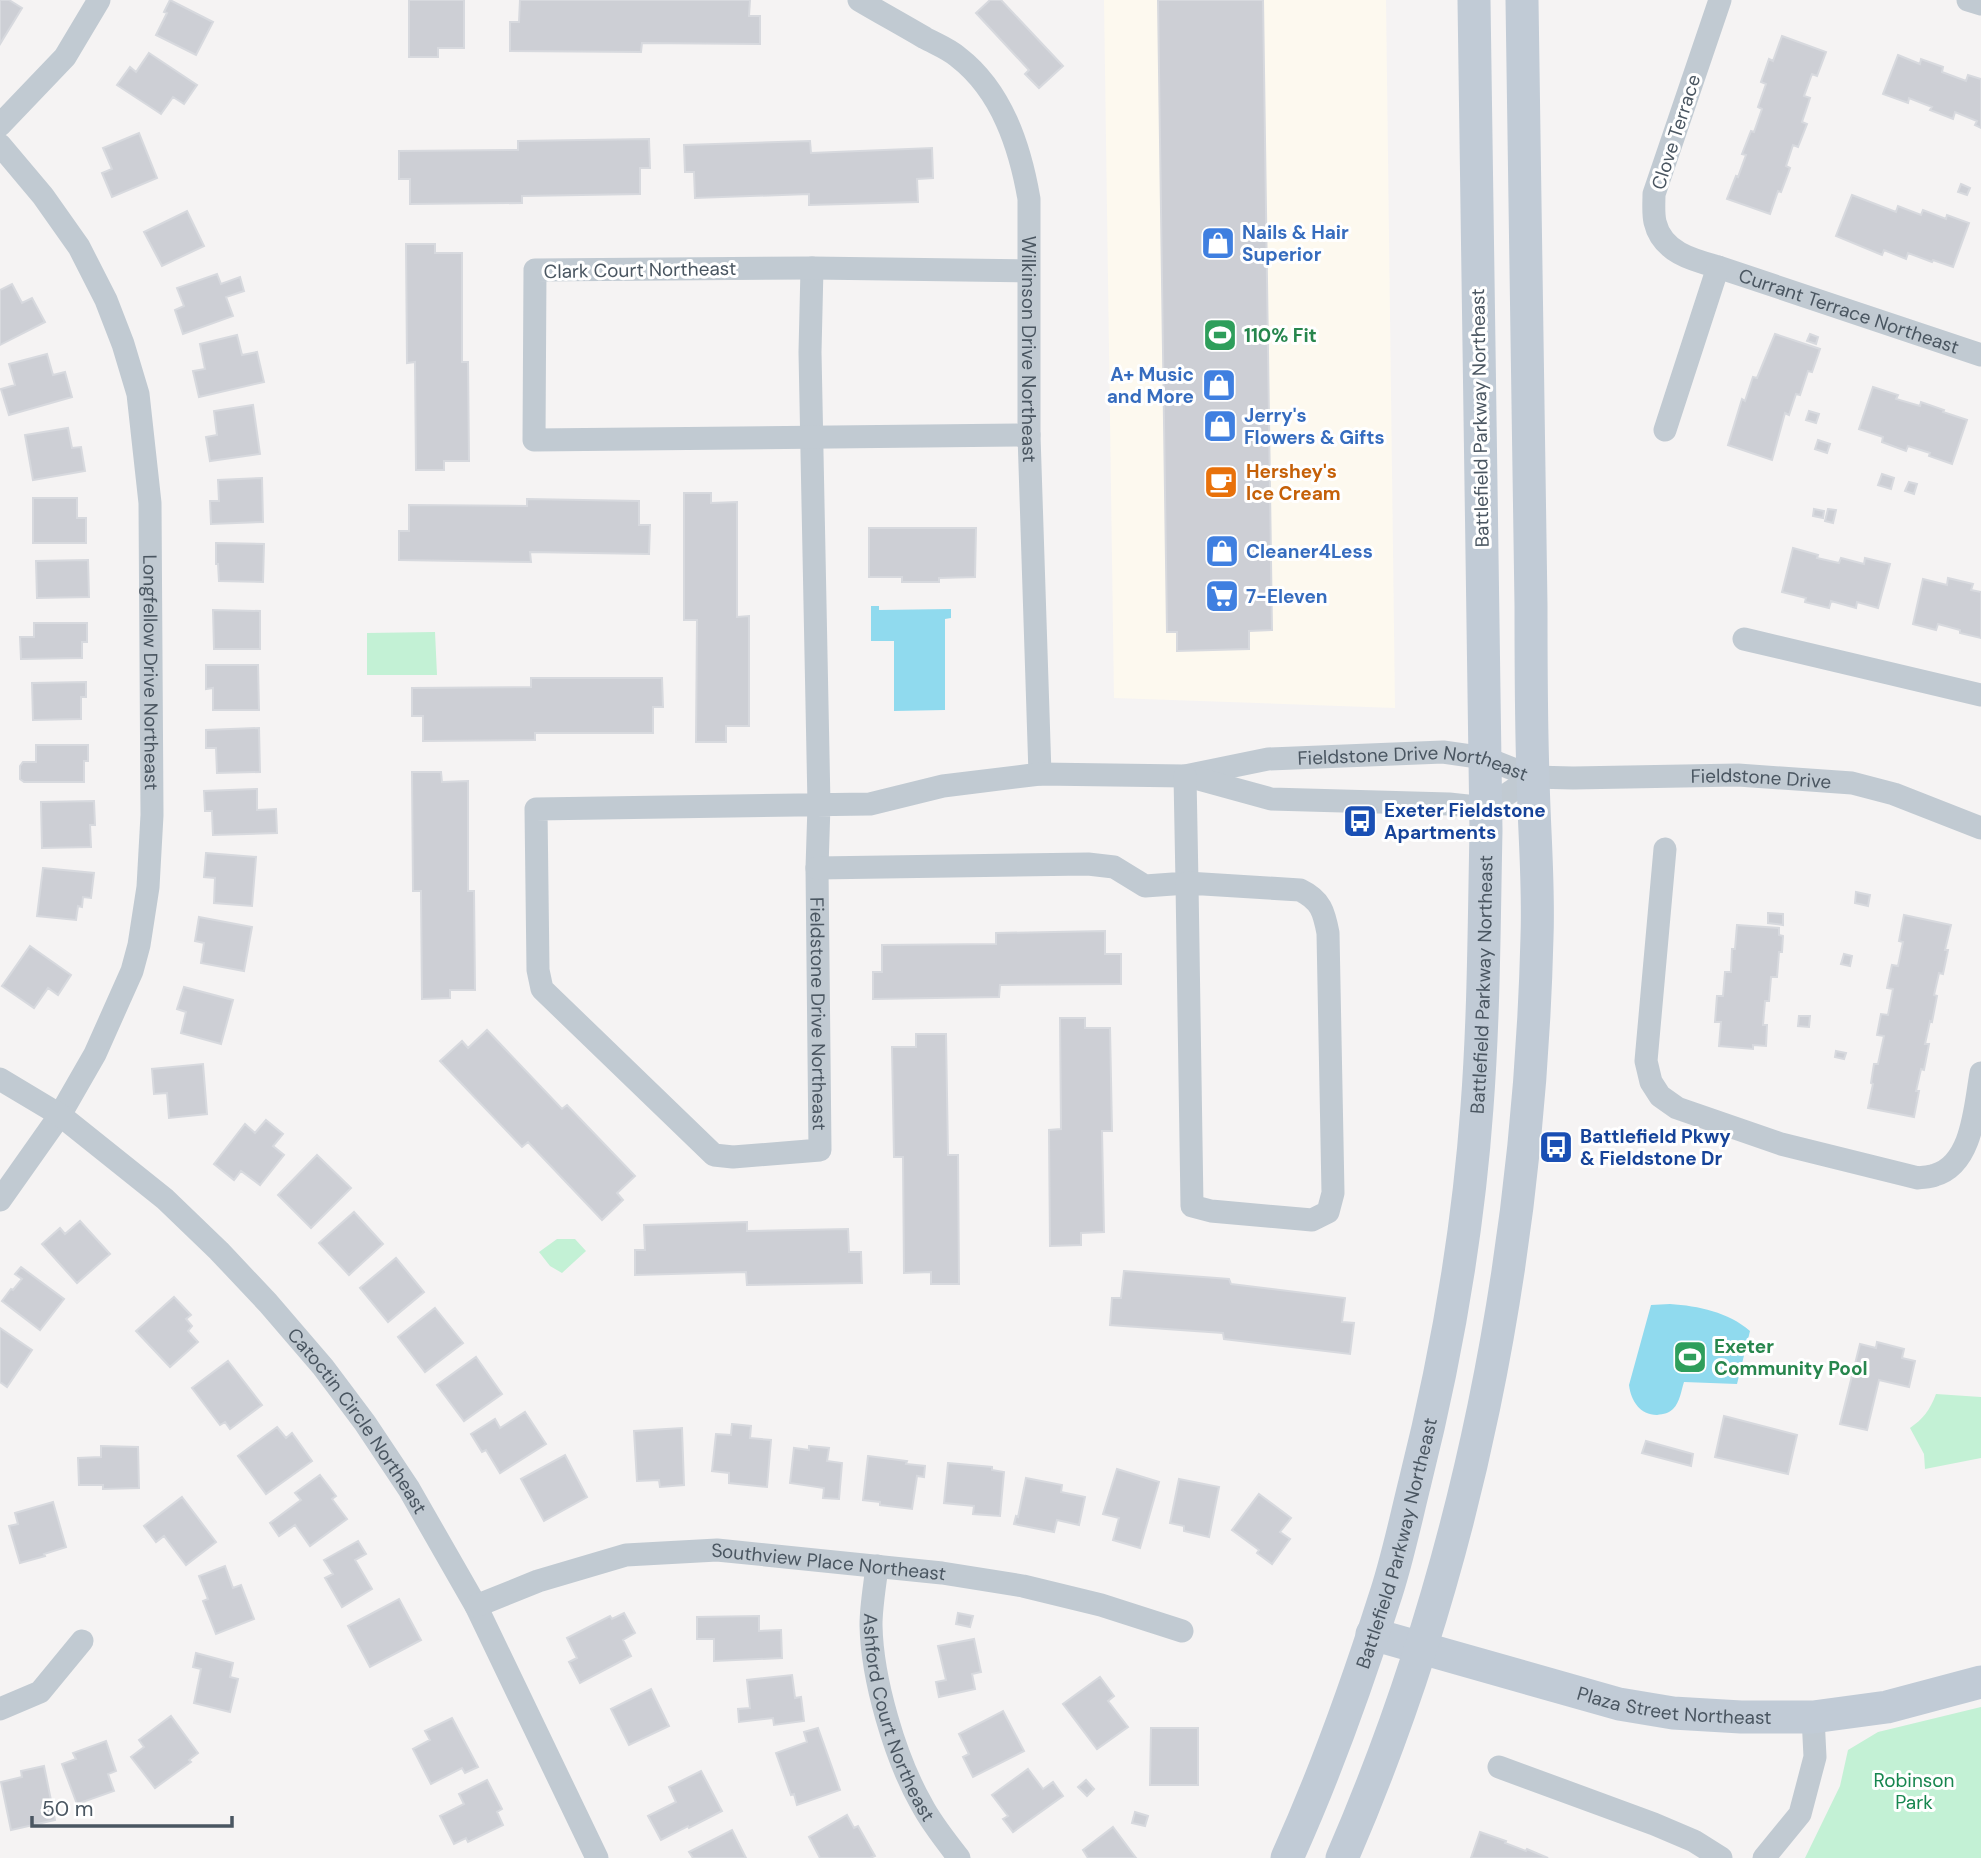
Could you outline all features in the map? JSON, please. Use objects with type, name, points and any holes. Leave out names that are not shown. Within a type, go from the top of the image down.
[{"type":"main road","name":"Battlefield Parkway Northeast","points":[[1287,1858],[1350,1705],[1385,1599],[1433,1408],[1458,1270],[1470,1183],[1477,1106],[1483,969],[1486,808],[1474,0]]},
{"type":"main road","points":[[1342,1858],[1422,1647],[1454,1536],[1474,1452],[1504,1300],[1521,1183],[1531,1075],[1537,933],[1522,0]]},
{"type":"main road","name":"Plaza Street Northeast","points":[[1372,1634],[1619,1704],[1673,1713],[1813,1717],[1887,1707],[1981,1682]]},
{"type":"street","points":[[0,125],[65,57],[99,0]]},
{"type":"street","name":"Wilkinson Drive Northeast","points":[[859,0],[957,56],[972,69],[1008,121],[1023,166],[1029,199],[1029,435],[1040,774]]},
{"type":"street","name":"Clove Terrace","points":[[1718,267],[1676,253],[1661,238],[1654,220],[1654,194],[1720,0]]},
{"type":"street","points":[[1968,0],[1981,4]]},
{"type":"street","name":"Longfellow Drive Northeast","points":[[0,145],[43,196],[79,247],[106,300],[124,344],[138,394],[150,503],[152,814],[148,887],[132,971],[95,1054],[60,1115],[0,1200]]},
{"type":"street","points":[[1665,430],[1718,267]]},
{"type":"street","name":"Currant Terrace Northeast","points":[[1718,267],[1981,355]]},
{"type":"street","points":[[812,268],[810,352],[819,805]]},
{"type":"street","name":"Clark Court Northeast","points":[[1028,271],[812,268],[535,270],[534,440],[1029,435]]},
{"type":"street","points":[[1744,639],[1981,695]]},
{"type":"street","name":"Fieldstone Drive Northeast","points":[[819,805],[817,868],[820,1150],[733,1157],[714,1155],[542,989],[538,970],[536,809],[870,804],[943,786],[1040,774],[1185,776],[1268,759],[1443,752],[1485,758],[1533,777]]},
{"type":"street","name":"Fieldstone Drive","points":[[1533,777],[1738,775],[1852,783],[1894,794],[1981,828]]},
{"type":"street","points":[[817,868],[1088,864],[1114,867],[1145,886],[1187,883],[1300,890],[1311,895],[1324,911],[1328,933],[1333,1193],[1328,1212],[1312,1220],[1211,1211],[1192,1206],[1187,883],[1185,776]]},
{"type":"street","name":"Fieldstone Drive Northeast","points":[[1185,776],[1271,799],[1449,804],[1486,808],[1533,777]]},
{"type":"street","points":[[1665,849],[1646,1061],[1651,1082],[1660,1096],[1677,1108],[1781,1144],[1918,1178],[1937,1175],[1955,1163],[1967,1143],[1981,1073]]},
{"type":"street","name":"Catoctin Circle Northeast","points":[[0,1079],[60,1115],[165,1199],[260,1294],[323,1367],[409,1489],[476,1606],[597,1858]]},
{"type":"street","name":"Southview Place Northeast","points":[[476,1606],[538,1581],[626,1555],[717,1550],[942,1573],[1023,1586],[1101,1605],[1182,1632]]},
{"type":"street","name":"Ashford Court Northeast","points":[[877,1566],[871,1625],[878,1684],[895,1746],[921,1804],[959,1858]]},
{"type":"street","points":[[0,1709],[40,1692],[82,1641]]},
{"type":"street","points":[[1764,1858],[1800,1814],[1815,1757],[1813,1717]]},
{"type":"street","points":[[1499,1767],[1654,1824],[1694,1841],[1721,1858]]},
{"type":"shaded area","points":[[1104,0],[1386,0],[1395,708],[1114,698]]},
{"type":"green space","points":[[435,632],[437,675],[367,675],[367,633]]},
{"type":"green space","points":[[557,1239],[575,1239],[586,1251],[562,1273],[550,1266],[539,1252]]},
{"type":"green space","points":[[1936,1394],[1981,1397],[1981,1458],[1925,1469],[1924,1454],[1910,1428],[1926,1414]]},
{"type":"green space","name":"Robinson Park","points":[[1981,1707],[1981,1858],[1805,1858],[1840,1786],[1848,1750],[1878,1732]]},
{"type":"water","points":[[871,606],[879,606],[879,610],[951,609],[951,618],[945,619],[945,710],[894,711],[894,641],[871,641]]},
{"type":"water","name":"Exeter Community Pool","points":[[1670,1304],[1713,1311],[1750,1331],[1737,1384],[1684,1382],[1679,1400],[1673,1409],[1657,1415],[1646,1413],[1637,1406],[1629,1385],[1651,1305]]},
{"type":"building","points":[[0,0],[9,0],[22,8],[0,44]]},
{"type":"building","points":[[170,0],[213,22],[196,55],[156,35]]},
{"type":"building","points":[[409,0],[464,0],[464,48],[438,48],[438,57],[409,57]]},
{"type":"building","points":[[520,0],[750,0],[749,16],[760,16],[760,44],[642,43],[641,52],[510,51],[510,22],[519,22]]},
{"type":"building","points":[[990,0],[1001,0],[1063,66],[1039,88],[1025,74],[1029,70],[976,13]]},
{"type":"building","points":[[1158,0],[1263,0],[1272,630],[1249,631],[1249,649],[1177,651],[1177,632],[1167,632]]},
{"type":"building","points":[[1782,36],[1826,52],[1817,76],[1812,74],[1804,96],[1810,98],[1802,122],[1807,124],[1798,147],[1793,145],[1786,166],[1790,168],[1770,214],[1727,199],[1746,155],[1742,154],[1762,109],[1758,107],[1766,84],[1761,82],[1769,59],[1773,61]]},
{"type":"building","points":[[149,53],[197,85],[184,104],[173,97],[161,114],[117,85],[130,67],[136,72]]},
{"type":"building","points":[[1898,55],[1920,64],[1921,59],[1943,67],[1942,72],[1966,81],[1968,75],[1981,79],[1981,128],[1975,125],[1977,121],[1955,112],[1953,119],[1909,98],[1908,103],[1883,94]]},
{"type":"building","points":[[139,133],[157,178],[112,197],[102,173],[112,169],[103,148]]},
{"type":"building","points":[[649,139],[650,168],[640,168],[640,194],[522,196],[522,203],[410,204],[410,179],[399,179],[399,151],[518,150],[518,141]]},
{"type":"building","points":[[810,141],[811,153],[932,148],[933,178],[917,179],[918,202],[809,205],[809,194],[695,198],[694,172],[685,172],[684,145]]},
{"type":"building","points":[[1961,184],[1970,188],[1967,195],[1958,192]]},
{"type":"building","points":[[1852,195],[1896,212],[1898,206],[1921,215],[1923,210],[1946,219],[1947,215],[1969,223],[1953,267],[1908,253],[1906,259],[1884,250],[1882,255],[1836,236]]},
{"type":"building","points":[[187,211],[204,246],[162,266],[144,232]]},
{"type":"building","points":[[406,244],[435,244],[435,253],[462,253],[462,362],[468,362],[469,461],[444,461],[444,470],[416,470],[415,362],[407,363]]},
{"type":"building","points":[[217,274],[221,284],[240,277],[244,291],[226,297],[233,316],[183,334],[175,310],[184,306],[177,288]]},
{"type":"building","points":[[12,284],[22,303],[32,298],[45,322],[0,345],[0,290]]},
{"type":"building","points":[[1775,334],[1820,349],[1812,372],[1808,371],[1800,395],[1796,394],[1789,415],[1785,413],[1772,460],[1728,445],[1742,399],[1745,401],[1753,377],[1757,378]]},
{"type":"building","points":[[1810,334],[1818,337],[1816,344],[1807,341]]},
{"type":"building","points":[[237,335],[242,355],[257,352],[264,382],[199,397],[193,371],[205,369],[200,344]]},
{"type":"building","points":[[47,354],[53,375],[65,372],[72,397],[9,415],[1,389],[15,385],[9,364]]},
{"type":"building","points":[[1873,387],[1898,395],[1896,399],[1920,406],[1921,402],[1967,420],[1952,464],[1908,446],[1906,451],[1882,442],[1883,437],[1859,429]]},
{"type":"building","points":[[253,405],[260,454],[210,461],[206,437],[217,435],[214,411]]},
{"type":"building","points":[[1809,411],[1819,414],[1816,423],[1806,420]]},
{"type":"building","points":[[68,428],[72,448],[81,447],[85,471],[33,480],[25,435]]},
{"type":"building","points":[[1818,440],[1830,444],[1827,453],[1815,449]]},
{"type":"building","points":[[1882,474],[1894,478],[1891,489],[1878,485]]},
{"type":"building","points":[[262,478],[263,522],[211,524],[210,501],[219,501],[218,480]]},
{"type":"building","points":[[1909,482],[1917,484],[1914,494],[1905,491]]},
{"type":"building","points":[[684,493],[711,493],[711,503],[737,502],[737,617],[749,616],[749,726],[726,726],[726,742],[696,742],[697,620],[684,620]]},
{"type":"building","points":[[33,498],[77,498],[77,518],[86,518],[86,543],[33,543]]},
{"type":"building","points":[[527,499],[639,501],[639,525],[650,525],[649,554],[530,552],[531,562],[399,560],[399,531],[409,531],[409,505],[527,506]]},
{"type":"building","points":[[1814,509],[1824,511],[1823,518],[1813,516]]},
{"type":"building","points":[[1828,509],[1836,510],[1833,523],[1825,521]]},
{"type":"building","points":[[869,528],[976,528],[975,577],[939,578],[939,582],[902,582],[902,577],[869,577]]},
{"type":"building","points":[[216,543],[264,544],[263,582],[219,581]]},
{"type":"building","points":[[1793,548],[1839,563],[1841,558],[1864,564],[1865,558],[1890,564],[1878,608],[1857,602],[1856,608],[1831,601],[1829,608],[1782,592]]},
{"type":"building","points":[[88,560],[89,597],[37,598],[36,561]]},
{"type":"building","points":[[1948,578],[1973,584],[1971,590],[1981,592],[1981,638],[1938,624],[1936,630],[1913,624],[1923,579],[1947,585]]},
{"type":"building","points":[[213,610],[260,611],[260,649],[214,649]]},
{"type":"building","points":[[34,623],[87,623],[87,642],[82,642],[82,658],[21,659],[20,637],[34,637]]},
{"type":"building","points":[[206,665],[258,665],[259,710],[213,710],[213,688],[206,689]]},
{"type":"building","points":[[531,678],[662,678],[663,707],[653,707],[653,733],[535,733],[535,740],[423,741],[423,716],[412,716],[412,688],[531,687]]},
{"type":"building","points":[[86,682],[86,697],[81,697],[81,719],[33,720],[32,683]]},
{"type":"building","points":[[259,728],[260,772],[217,773],[216,748],[206,748],[206,730]]},
{"type":"building","points":[[36,745],[88,745],[88,761],[84,761],[84,782],[24,782],[20,779],[20,766],[23,762],[36,762]]},
{"type":"building","points":[[412,772],[441,772],[442,782],[468,781],[468,891],[474,891],[475,990],[450,990],[450,998],[422,999],[421,891],[413,891]]},
{"type":"building","points":[[257,789],[257,810],[276,809],[277,833],[213,835],[212,811],[205,811],[204,791]]},
{"type":"building","points":[[94,801],[95,825],[90,825],[91,847],[42,848],[41,802]]},
{"type":"building","points":[[206,853],[256,857],[252,906],[214,903],[215,878],[204,877]]},
{"type":"building","points":[[43,868],[94,873],[91,898],[83,897],[82,907],[78,906],[76,920],[37,916]]},
{"type":"building","points":[[1856,892],[1870,895],[1868,906],[1855,903]]},
{"type":"building","points":[[1768,913],[1783,914],[1783,925],[1768,923]]},
{"type":"building","points":[[1904,915],[1951,925],[1943,974],[1939,973],[1934,995],[1937,996],[1925,1044],[1929,1044],[1924,1070],[1921,1069],[1916,1091],[1919,1091],[1914,1117],[1868,1108],[1874,1064],[1878,1064],[1884,1036],[1877,1035],[1881,1014],[1888,1015],[1893,989],[1887,988],[1892,965],[1898,966],[1903,942],[1899,941]]},
{"type":"building","points":[[199,917],[252,927],[244,971],[201,963],[204,943],[195,941]]},
{"type":"building","points":[[1737,925],[1779,928],[1779,935],[1783,936],[1777,977],[1771,977],[1769,1001],[1765,1001],[1763,1025],[1767,1025],[1766,1046],[1753,1045],[1753,1049],[1719,1046],[1721,1022],[1715,1022],[1717,996],[1723,996],[1725,972],[1731,972]]},
{"type":"building","points":[[1105,931],[1105,954],[1121,954],[1121,984],[1000,985],[999,997],[873,999],[873,972],[882,972],[882,945],[996,944],[996,933]]},
{"type":"building","points":[[30,946],[71,975],[58,995],[48,988],[34,1008],[2,986]]},
{"type":"building","points":[[1844,954],[1852,956],[1850,966],[1841,964]]},
{"type":"building","points":[[184,987],[233,1000],[221,1044],[181,1033],[186,1012],[177,1009]]},
{"type":"building","points":[[1799,1016],[1810,1016],[1809,1027],[1798,1026]]},
{"type":"building","points":[[1060,1018],[1085,1018],[1085,1028],[1110,1028],[1112,1131],[1102,1131],[1104,1232],[1081,1233],[1081,1245],[1050,1246],[1049,1130],[1061,1129]]},
{"type":"building","points":[[487,1030],[562,1109],[567,1105],[635,1176],[617,1193],[623,1200],[602,1220],[528,1142],[522,1147],[440,1061],[462,1041],[468,1048]]},
{"type":"building","points":[[916,1034],[946,1034],[948,1155],[958,1155],[959,1284],[931,1284],[931,1272],[904,1273],[903,1157],[894,1157],[892,1047],[916,1047]]},
{"type":"building","points":[[1836,1051],[1846,1053],[1844,1059],[1835,1057]]},
{"type":"building","points":[[203,1064],[207,1114],[169,1118],[167,1093],[154,1094],[152,1069]]},
{"type":"building","points":[[266,1120],[283,1134],[273,1146],[284,1155],[260,1185],[241,1171],[234,1180],[214,1164],[245,1124],[255,1133]]},
{"type":"building","points":[[317,1155],[351,1188],[311,1228],[278,1195]]},
{"type":"building","points":[[354,1212],[383,1244],[349,1275],[319,1243]]},
{"type":"building","points":[[80,1221],[110,1254],[77,1283],[42,1244],[60,1228],[65,1234]]},
{"type":"building","points":[[747,1222],[747,1231],[848,1229],[849,1252],[861,1252],[862,1283],[747,1285],[746,1272],[635,1275],[635,1250],[645,1250],[644,1225]]},
{"type":"building","points":[[396,1258],[424,1292],[388,1322],[360,1288]]},
{"type":"building","points":[[21,1267],[64,1299],[40,1330],[2,1301],[22,1279],[15,1274]]},
{"type":"building","points":[[1124,1271],[1229,1279],[1231,1284],[1345,1298],[1342,1322],[1354,1323],[1350,1354],[1224,1339],[1223,1333],[1110,1325],[1112,1298],[1121,1298]]},
{"type":"building","points":[[174,1297],[191,1315],[186,1319],[192,1326],[188,1331],[198,1342],[170,1367],[136,1331]]},
{"type":"building","points":[[435,1308],[463,1343],[425,1372],[398,1337]]},
{"type":"building","points":[[0,1328],[32,1350],[7,1387],[0,1382]]},
{"type":"building","points":[[1877,1342],[1904,1349],[1902,1358],[1915,1361],[1909,1387],[1879,1380],[1867,1430],[1840,1424],[1860,1344],[1876,1348]]},
{"type":"building","points":[[476,1357],[502,1394],[464,1421],[437,1385]]},
{"type":"building","points":[[228,1361],[262,1405],[230,1429],[225,1422],[220,1425],[192,1388]]},
{"type":"building","points":[[525,1412],[546,1444],[500,1473],[486,1450],[482,1452],[471,1434],[495,1419],[500,1428]]},
{"type":"building","points":[[1724,1416],[1797,1435],[1788,1474],[1715,1457]]},
{"type":"building","points":[[732,1424],[751,1426],[750,1438],[771,1440],[767,1487],[729,1483],[729,1473],[712,1471],[716,1434],[731,1435]]},
{"type":"building","points":[[277,1427],[286,1438],[292,1433],[312,1461],[266,1494],[238,1456]]},
{"type":"building","points":[[682,1428],[684,1485],[660,1487],[659,1480],[637,1481],[634,1431]]},
{"type":"building","points":[[1646,1441],[1693,1454],[1691,1466],[1642,1453]]},
{"type":"building","points":[[101,1446],[138,1447],[139,1488],[103,1489],[103,1485],[79,1485],[78,1458],[101,1457]]},
{"type":"building","points":[[809,1446],[829,1448],[827,1461],[842,1463],[839,1499],[823,1498],[824,1488],[790,1483],[794,1448],[809,1450]]},
{"type":"building","points":[[565,1455],[587,1497],[544,1521],[521,1479]]},
{"type":"building","points":[[868,1456],[925,1466],[924,1477],[917,1476],[912,1509],[863,1500]]},
{"type":"building","points":[[948,1463],[992,1467],[992,1470],[1004,1472],[1000,1516],[973,1514],[974,1506],[944,1503]]},
{"type":"building","points":[[1117,1469],[1159,1482],[1140,1548],[1113,1540],[1119,1518],[1103,1514]]},
{"type":"building","points":[[320,1475],[336,1496],[332,1499],[347,1519],[310,1546],[295,1525],[279,1536],[270,1523],[301,1500],[295,1493]]},
{"type":"building","points":[[1026,1478],[1062,1485],[1061,1492],[1085,1497],[1079,1525],[1057,1520],[1054,1532],[1014,1524],[1016,1516],[1018,1517]]},
{"type":"building","points":[[1179,1479],[1219,1487],[1209,1537],[1184,1531],[1184,1526],[1170,1523]]},
{"type":"building","points":[[1259,1494],[1291,1518],[1280,1532],[1290,1539],[1272,1564],[1257,1553],[1259,1550],[1232,1530]]},
{"type":"building","points":[[182,1497],[216,1542],[186,1565],[164,1536],[156,1542],[144,1526]]},
{"type":"building","points":[[53,1502],[66,1547],[20,1563],[9,1526],[18,1524],[15,1513]]},
{"type":"building","points":[[358,1541],[366,1554],[355,1560],[372,1589],[342,1607],[325,1578],[333,1574],[324,1560]]},
{"type":"building","points":[[225,1566],[233,1588],[241,1585],[254,1619],[216,1634],[203,1601],[208,1599],[199,1576]]},
{"type":"building","points":[[399,1599],[421,1640],[370,1667],[348,1626]]},
{"type":"building","points":[[624,1613],[635,1633],[623,1640],[631,1656],[580,1683],[569,1662],[577,1658],[567,1638],[610,1616],[612,1619]]},
{"type":"building","points":[[958,1613],[973,1616],[970,1627],[956,1624]]},
{"type":"building","points":[[759,1616],[759,1631],[781,1630],[782,1658],[714,1661],[714,1639],[697,1639],[697,1617]]},
{"type":"building","points":[[974,1639],[981,1672],[972,1674],[975,1689],[939,1697],[936,1682],[946,1680],[938,1646]]},
{"type":"building","points":[[196,1653],[233,1663],[230,1677],[238,1679],[230,1712],[194,1703],[201,1669],[193,1667]]},
{"type":"building","points":[[792,1675],[795,1698],[801,1697],[804,1721],[774,1725],[773,1718],[739,1722],[738,1709],[750,1708],[747,1680]]},
{"type":"building","points":[[1100,1677],[1114,1696],[1108,1701],[1128,1727],[1097,1749],[1063,1704]]},
{"type":"building","points":[[651,1689],[669,1726],[629,1745],[611,1709]]},
{"type":"building","points":[[1003,1711],[1024,1751],[973,1777],[963,1757],[969,1754],[959,1734]]},
{"type":"building","points":[[171,1716],[198,1753],[189,1760],[191,1762],[155,1788],[131,1757],[144,1747],[139,1740]]},
{"type":"building","points":[[452,1718],[478,1767],[465,1773],[462,1768],[431,1784],[413,1749],[430,1740],[425,1731]]},
{"type":"building","points":[[818,1728],[840,1790],[797,1805],[776,1753],[807,1742],[804,1732]]},
{"type":"building","points":[[1151,1728],[1198,1728],[1198,1785],[1150,1785]]},
{"type":"building","points":[[106,1741],[116,1771],[108,1774],[114,1791],[77,1804],[62,1764],[76,1759],[73,1753]]},
{"type":"building","points":[[44,1766],[55,1820],[11,1830],[1,1782],[22,1777],[21,1771]]},
{"type":"building","points":[[1028,1769],[1043,1789],[1053,1782],[1063,1796],[1013,1832],[1003,1819],[1008,1816],[992,1795]]},
{"type":"building","points":[[701,1771],[722,1811],[661,1840],[648,1816],[676,1802],[669,1787]]},
{"type":"building","points":[[487,1780],[502,1809],[497,1812],[503,1825],[468,1842],[466,1838],[454,1844],[440,1816],[464,1804],[459,1794]]},
{"type":"building","points":[[1086,1780],[1094,1789],[1087,1796],[1078,1787]]},
{"type":"building","points":[[1135,1812],[1148,1816],[1145,1826],[1132,1823]]},
{"type":"building","points":[[847,1815],[854,1828],[858,1826],[875,1856],[820,1858],[809,1837]]},
{"type":"building","points":[[1113,1827],[1136,1858],[1088,1858],[1083,1850]]},
{"type":"building","points":[[732,1830],[746,1858],[693,1858],[689,1852]]},
{"type":"building","points":[[1480,1832],[1506,1841],[1505,1843],[1548,1858],[1471,1858]]},
{"type":"place","name":"Nails & Hair Superior","points":[[1218,243]]},
{"type":"place","name":"110% Fit","points":[[1220,335]]},
{"type":"place","name":"A+ Music and More","points":[[1219,385]]},
{"type":"place","name":"Jerry's Flowers & Gifts","points":[[1220,426]]},
{"type":"place","name":"Hershey's Ice Cream","points":[[1221,482]]},
{"type":"place","name":"Cleaner4Less","points":[[1222,551]]},
{"type":"place","name":"7-Eleven","points":[[1222,596]]},
{"type":"place","name":"Exeter Fieldstone Apartments","points":[[1360,821]]},
{"type":"place","name":"Battlefield Pkwy & Fieldstone Dr","points":[[1556,1147]]},
{"type":"place","name":"Exeter Community Pool","points":[[1690,1357]]}]
